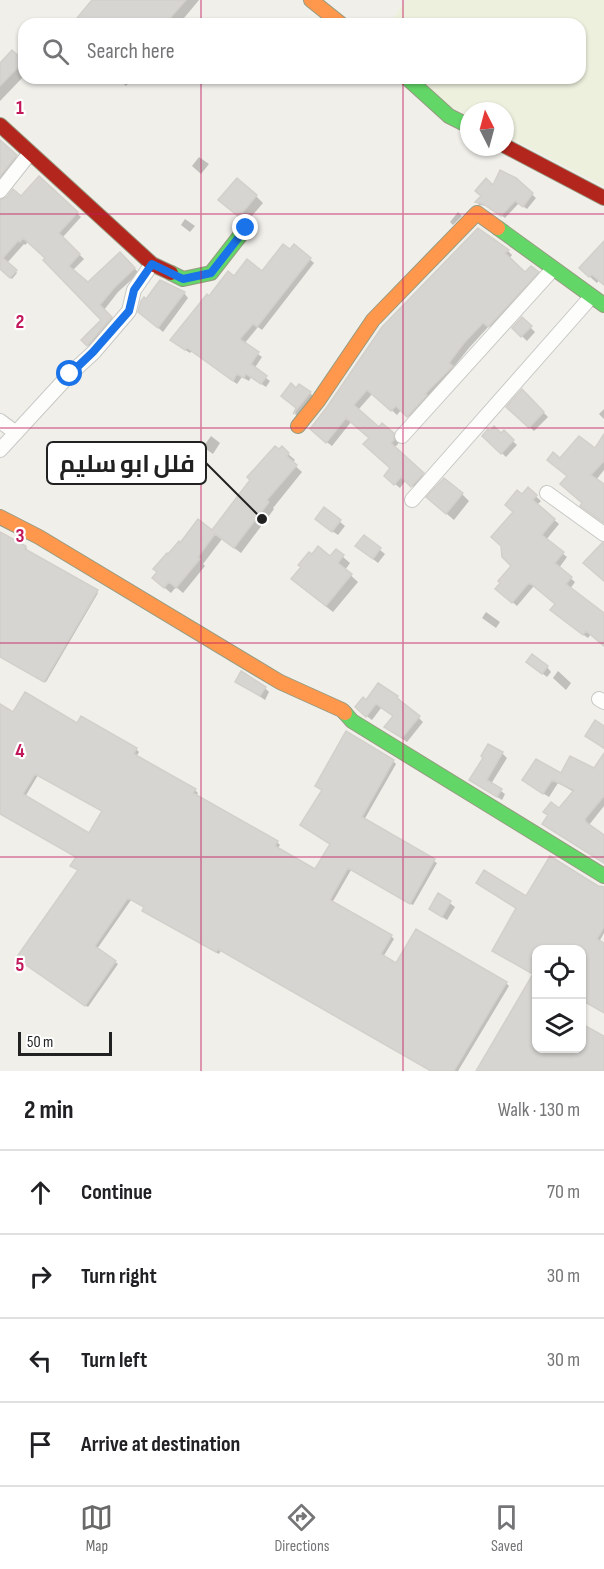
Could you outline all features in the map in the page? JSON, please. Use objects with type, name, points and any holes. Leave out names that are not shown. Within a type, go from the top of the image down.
[{"type":"street","points":[[311,0],[334,18]]},
{"type":"street","points":[[414,84],[449,116],[460,122]]},
{"type":"street","points":[[0,124],[152,264],[183,279],[211,273],[246,228]]},
{"type":"street","points":[[514,151],[604,198]]},
{"type":"street","points":[[0,191],[30,153]]},
{"type":"street","points":[[298,426],[318,401],[373,320],[477,213],[604,305]]},
{"type":"street","points":[[0,450],[129,311],[134,290],[152,264]]},
{"type":"street","points":[[402,436],[553,269]]},
{"type":"street","points":[[412,500],[591,297]]},
{"type":"street","points":[[0,421],[16,433]]},
{"type":"street","points":[[547,493],[604,534]]},
{"type":"street","points":[[0,517],[39,537],[280,682],[342,710],[352,721],[604,876]]},
{"type":"green space","points":[[406,0],[604,0],[604,186],[514,140],[514,102],[460,102],[460,112],[451,107],[424,84],[586,84],[586,18],[393,18]]},
{"type":"building","points":[[92,0],[186,0],[170,18],[77,18]]},
{"type":"building","points":[[12,50],[18,56],[18,67],[0,86],[0,63]]},
{"type":"building","points":[[0,140],[17,155],[0,176]]},
{"type":"building","points":[[500,170],[516,178],[533,193],[523,207],[515,201],[501,216],[483,204],[475,202],[481,196],[475,191],[486,178],[493,185]]},
{"type":"building","points":[[39,176],[78,212],[59,233],[80,254],[69,266],[88,282],[120,252],[135,268],[100,305],[112,317],[87,346],[81,340],[101,320],[43,260],[45,258],[23,238],[3,258],[17,270],[10,278],[0,269],[0,200],[7,197],[13,189],[21,196]]},
{"type":"building","points":[[237,178],[257,195],[239,217],[218,200]]},
{"type":"building","points":[[478,228],[509,250],[505,253],[525,272],[531,266],[539,272],[488,327],[483,323],[464,343],[449,363],[453,366],[425,394],[427,395],[407,417],[396,406],[391,411],[367,390],[354,405],[379,427],[382,423],[394,433],[394,440],[391,443],[424,473],[411,487],[401,477],[394,485],[384,476],[390,468],[363,444],[369,438],[346,418],[326,443],[310,429],[382,327]]},
{"type":"building","points":[[604,241],[604,285],[592,275],[589,277],[579,268]]},
{"type":"building","points":[[283,244],[290,249],[294,244],[311,258],[257,327],[253,324],[240,339],[259,352],[251,364],[267,376],[261,384],[246,374],[244,378],[237,374],[233,381],[187,348],[185,350],[170,340],[228,271],[234,276],[247,259],[262,271]]},
{"type":"building","points":[[160,280],[185,292],[158,328],[138,312],[141,301],[144,297],[146,299]]},
{"type":"building","points":[[522,317],[532,326],[521,337],[512,328]]},
{"type":"building","points":[[291,383],[296,388],[299,384],[311,392],[293,414],[296,408],[281,396]]},
{"type":"building","points":[[522,389],[544,412],[529,428],[506,407]]},
{"type":"building","points":[[494,426],[501,433],[504,430],[514,440],[501,454],[482,436]]},
{"type":"building","points":[[604,434],[604,461],[591,475],[604,484],[604,523],[580,506],[582,503],[560,484],[567,476],[547,460],[553,452],[560,458],[579,436],[595,448]]},
{"type":"building","points":[[275,446],[279,449],[282,446],[289,453],[287,456],[297,465],[267,500],[269,502],[234,548],[215,534],[198,557],[200,559],[176,588],[169,582],[164,588],[152,578],[157,572],[153,569],[179,541],[180,543],[198,519],[212,530],[250,480],[247,477]]},
{"type":"building","points":[[444,478],[463,493],[446,514],[426,497]]},
{"type":"building","points":[[528,487],[537,495],[533,500],[555,519],[542,535],[564,552],[555,563],[572,577],[566,584],[604,613],[604,646],[586,631],[583,635],[550,610],[555,604],[531,584],[528,584],[512,603],[495,589],[500,583],[498,581],[511,566],[502,557],[501,546],[491,537],[513,512],[505,505],[517,490],[522,494]]},
{"type":"building","points":[[324,507],[341,520],[332,532],[315,519]]},
{"type":"building","points":[[0,532],[26,546],[25,549],[98,590],[44,682],[0,657]]},
{"type":"building","points":[[364,535],[381,548],[373,559],[355,546]]},
{"type":"building","points":[[604,543],[604,581],[583,563]]},
{"type":"building","points":[[318,546],[330,556],[336,549],[344,555],[338,563],[352,574],[326,606],[291,579],[301,567],[298,565],[309,552],[312,554]]},
{"type":"building","points":[[532,654],[548,666],[542,674],[526,662]]},
{"type":"building","points":[[241,671],[266,687],[260,696],[235,682]]},
{"type":"building","points":[[378,683],[398,696],[397,698],[420,716],[402,738],[384,727],[393,716],[376,704],[366,717],[355,707],[363,697],[366,700]]},
{"type":"building","points":[[25,692],[77,723],[81,716],[137,748],[134,754],[196,789],[193,793],[278,841],[275,846],[315,869],[330,844],[300,825],[322,790],[315,786],[346,731],[394,760],[362,817],[435,859],[410,904],[348,868],[330,900],[392,935],[381,954],[396,963],[416,929],[507,982],[454,1071],[431,1071],[218,949],[216,952],[142,911],[144,907],[128,898],[95,946],[116,961],[85,1006],[16,958],[78,870],[70,866],[76,857],[0,814],[0,704],[13,712]],"holes":[[[35,774],[102,811],[89,833],[23,794]]]},
{"type":"building","points":[[595,720],[604,726],[604,748],[585,736]]},
{"type":"building","points":[[488,744],[503,752],[487,780],[502,789],[497,797],[469,780],[483,758],[481,756]]},
{"type":"building","points":[[604,753],[604,796],[585,819],[604,835],[604,863],[542,824],[548,815],[543,812],[551,802],[559,808],[574,790],[552,780],[543,794],[522,780],[536,759],[561,773],[570,756],[594,768]]},
{"type":"building","points":[[550,856],[598,886],[604,887],[604,927],[597,939],[604,943],[604,1013],[586,1002],[586,945],[532,945],[532,973],[492,951],[516,908],[476,883],[484,870],[526,896]]},
{"type":"building","points":[[438,893],[451,901],[442,917],[429,909]]},
{"type":"building","points":[[532,976],[532,1053],[586,1053],[586,1026],[604,1036],[604,1071],[476,1071]]},
{"type":"traffic: fast","points":[[414,84],[449,116],[460,122]]},
{"type":"traffic: fast","points":[[171,273],[183,279],[211,273],[246,228]]},
{"type":"traffic: fast","points":[[498,228],[604,305]]},
{"type":"traffic: fast","points":[[345,713],[352,721],[604,876]]},
{"type":"traffic: slow","points":[[311,0],[334,18]]},
{"type":"traffic: slow","points":[[298,426],[318,401],[373,320],[477,213],[498,228]]},
{"type":"traffic: slow","points":[[0,517],[39,537],[280,682],[345,713]]},
{"type":"traffic: jam","points":[[0,125],[152,264],[171,273]]},
{"type":"traffic: jam","points":[[514,151],[604,198]]},
{"type":"place","name":"فلل ابو سليم","points":[[262,519]]},
{"type":"route","points":[[70,374],[129,311],[134,290],[152,264],[183,279],[211,273],[246,228]]}]
